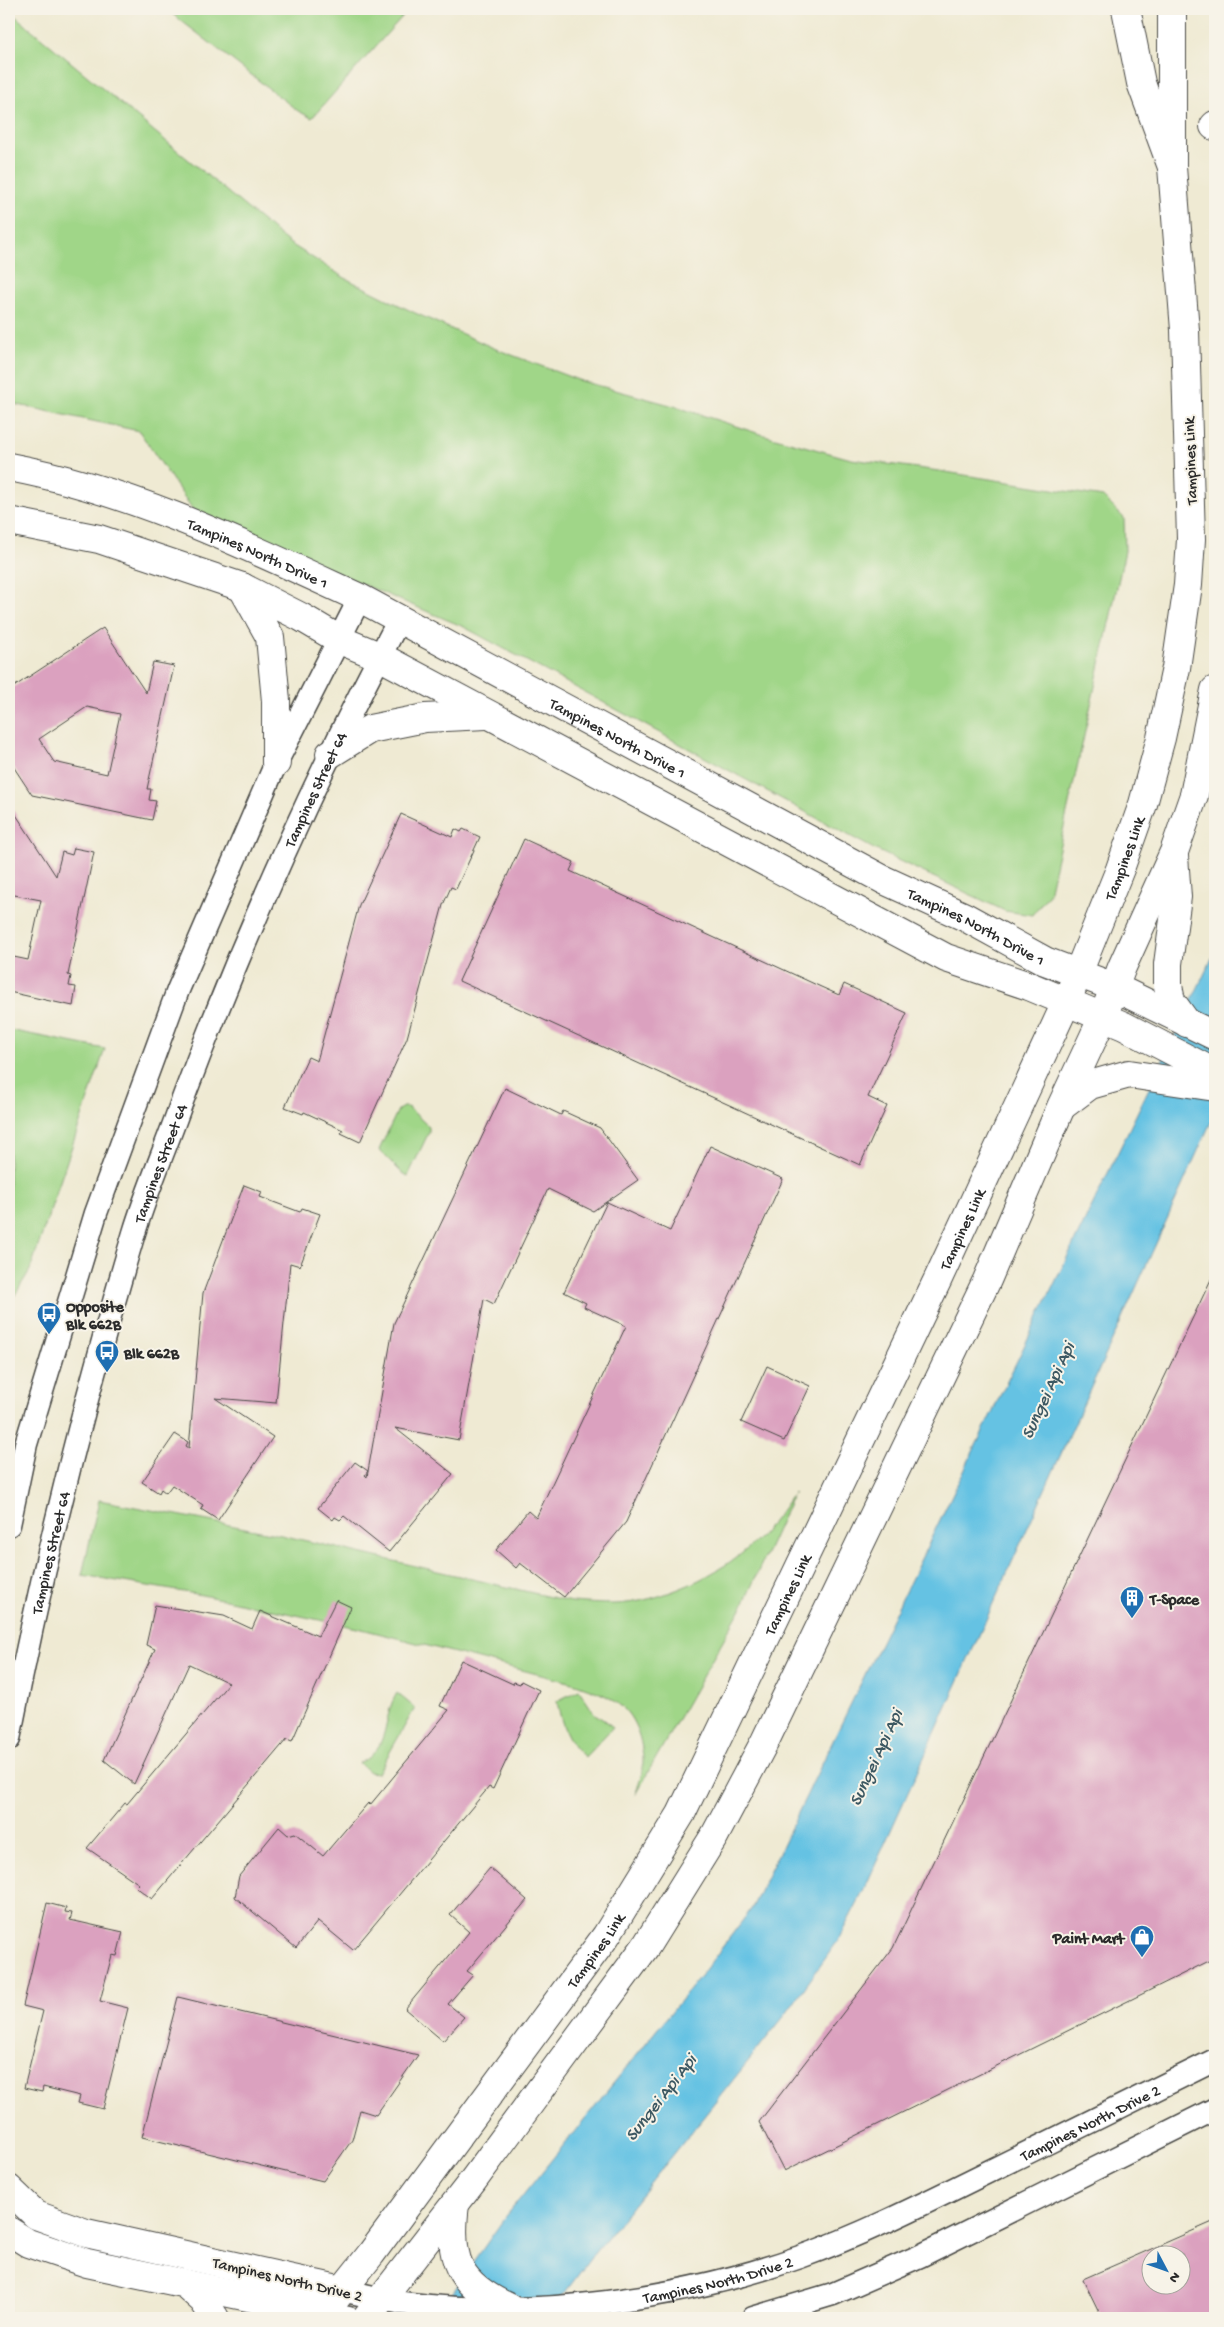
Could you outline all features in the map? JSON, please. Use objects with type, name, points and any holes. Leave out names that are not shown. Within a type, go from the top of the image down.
[{"type":"main road","points":[[1126,9],[1140,83],[1172,167]]},
{"type":"main road","name":"Tampines Link","points":[[331,2316],[342,2290],[516,2060],[606,1936],[636,1890],[680,1814],[942,1273],[1066,1003],[1120,869],[1143,804],[1176,668],[1188,584],[1191,539],[1185,330],[1172,167],[1172,9]]},
{"type":"main road","name":"Tampines North Drive 1","points":[[9,467],[45,474],[136,502],[274,557],[400,618],[884,880],[965,917],[1045,962],[1114,987],[1215,1036]]},
{"type":"main road","name":"Tampines North Drive 1","points":[[9,521],[99,539],[242,588],[301,617],[340,640],[379,656],[486,715],[946,958],[1029,986],[1103,1017],[1215,1073]]},
{"type":"main road","points":[[242,588],[270,636],[276,701],[276,763]]},
{"type":"main road","points":[[374,2309],[455,2204],[646,1946],[715,1835],[765,1741],[918,1428],[987,1280],[1174,852],[1194,795],[1215,690]]},
{"type":"main road","points":[[330,754],[370,729],[425,718],[486,715]]},
{"type":"main road","points":[[1174,852],[1177,897],[1168,964],[1168,986],[1172,1001],[1187,1023]]},
{"type":"main road","points":[[1061,1107],[1090,1084],[1129,1074],[1215,1086]]},
{"type":"main road","points":[[636,1890],[654,1892],[670,1882],[715,1835]]},
{"type":"main road","name":"Tampines North Drive 2","points":[[9,2189],[36,2215],[86,2233],[342,2290]]},
{"type":"main road","points":[[455,2204],[452,2232],[453,2252],[459,2267],[484,2296],[510,2308]]},
{"type":"main road","name":"Tampines North Drive 2","points":[[9,2231],[28,2243],[87,2263],[331,2316]]},
{"type":"main road","points":[[184,2283],[204,2300],[215,2318]]},
{"type":"street","points":[[9,1525],[26,1444],[96,1213],[178,990],[276,763],[360,598]]},
{"type":"street","name":"Tampines Street 64","points":[[9,1739],[30,1634],[73,1454],[135,1231],[219,1003],[330,754],[400,618]]},
{"type":"street","name":"Tampines North Drive 2","points":[[342,2290],[374,2309],[426,2304],[510,2308],[578,2304],[640,2296],[699,2285],[799,2257],[915,2208],[1215,2060]]},
{"type":"street","points":[[753,2318],[834,2294],[920,2256],[1215,2109]]},
{"type":"green space","points":[[166,9],[409,9],[312,118],[298,111]]},
{"type":"green space","points":[[9,11],[289,243],[345,278],[413,312],[496,349],[578,380],[674,406],[757,433],[851,459],[1103,497],[1124,518],[1125,551],[1049,894],[1032,915],[1005,911],[874,849],[464,627],[291,554],[200,520],[139,431],[9,403]]},
{"type":"green space","points":[[9,1030],[105,1049],[30,1270],[9,1305]]},
{"type":"green space","points":[[408,1107],[429,1127],[429,1132],[408,1176],[402,1173],[379,1150],[398,1110]]},
{"type":"green space","points":[[794,1492],[743,1605],[635,1795],[641,1778],[643,1764],[640,1737],[628,1713],[622,1707],[612,1699],[594,1691],[576,1684],[362,1629],[202,1595],[82,1575],[99,1500],[281,1535],[572,1602],[614,1604],[632,1602],[651,1598],[689,1585],[725,1565],[760,1537],[776,1519]]},
{"type":"green space","points":[[579,1690],[594,1713],[613,1727],[585,1757],[566,1732],[557,1701]]},
{"type":"green space","points":[[397,1693],[415,1708],[378,1773],[369,1772],[359,1763],[377,1749]]},
{"type":"water","name":"Sungei Api Api","points":[[1215,952],[1215,1113],[863,1892],[837,1942],[786,2014],[593,2255],[546,2318],[435,2318],[503,2220],[705,1970],[752,1908]]},
{"type":"building","points":[[103,628],[146,693],[153,662],[174,666],[147,789],[151,789],[149,800],[156,801],[152,820],[32,795],[9,760],[9,690]],"holes":[[[87,707],[120,714],[107,774],[54,762],[39,739]]]},
{"type":"building","points":[[9,804],[56,876],[62,852],[72,855],[74,848],[94,852],[68,975],[71,976],[69,986],[76,987],[73,1006],[9,992],[9,956],[28,960],[41,900],[9,894]]},
{"type":"building","points":[[401,814],[452,837],[455,829],[461,832],[463,829],[480,837],[456,889],[451,887],[443,905],[407,1038],[360,1142],[341,1133],[343,1130],[304,1112],[303,1114],[285,1107],[308,1057],[317,1061],[359,905]]},
{"type":"building","points":[[524,839],[574,862],[570,871],[821,987],[839,995],[844,984],[907,1013],[868,1097],[887,1106],[860,1165],[459,981]]},
{"type":"building","points":[[505,1088],[561,1115],[563,1111],[600,1128],[638,1180],[593,1211],[548,1189],[494,1304],[484,1299],[459,1440],[395,1428],[453,1474],[389,1552],[344,1516],[340,1520],[335,1517],[333,1520],[318,1508],[355,1462],[368,1471],[365,1475],[367,1477],[394,1323]]},
{"type":"building","points":[[710,1146],[783,1179],[626,1522],[564,1597],[520,1563],[516,1568],[496,1550],[528,1511],[536,1518],[626,1326],[584,1307],[586,1303],[564,1292],[607,1202],[670,1231]]},
{"type":"building","points":[[244,1185],[262,1192],[260,1197],[300,1212],[302,1208],[320,1214],[300,1266],[290,1263],[276,1403],[215,1398],[273,1437],[218,1520],[201,1509],[203,1505],[172,1485],[166,1493],[161,1489],[159,1493],[142,1482],[175,1434],[188,1442],[186,1446],[189,1448],[203,1293]]},
{"type":"building","name":"T-Space","points":[[1215,1271],[1215,1958],[784,2171],[759,2122],[893,1948]]},
{"type":"building","points":[[767,1366],[810,1386],[784,1441],[741,1422]]},
{"type":"building","points":[[336,1600],[351,1607],[292,1741],[287,1739],[152,1899],[136,1887],[139,1884],[87,1848],[125,1803],[127,1804],[229,1683],[189,1664],[134,1784],[104,1760],[155,1649],[146,1645],[155,1605],[224,1616],[252,1629],[260,1611],[318,1636]]},
{"type":"building","points":[[461,1660],[513,1684],[514,1682],[520,1684],[521,1681],[539,1690],[493,1789],[489,1787],[353,1950],[318,1921],[296,1948],[235,1897],[239,1876],[279,1827],[288,1835],[295,1833],[323,1856],[368,1803],[370,1805],[449,1710],[440,1706]]},
{"type":"building","points":[[490,1868],[527,1900],[467,1971],[473,1975],[448,2004],[464,2017],[443,2041],[405,2009],[469,1932],[450,1915]]},
{"type":"building","points":[[47,1903],[66,1908],[65,1912],[72,1913],[70,1920],[123,1932],[117,1956],[112,1955],[100,2001],[128,2008],[103,2109],[78,2103],[80,2096],[43,2087],[42,2092],[24,2088],[43,2011],[23,2006]]},
{"type":"building","points":[[178,1997],[418,2055],[376,2115],[360,2110],[352,2140],[323,2181],[142,2137]]},
{"type":"building","points":[[1215,2221],[1215,2318],[1102,2318],[1083,2279],[1142,2253],[1142,2294],[1192,2294],[1192,2244],[1163,2244]]},
{"type":"place","name":"Opposite Blk 662B","points":[[49,1335]]},
{"type":"place","name":"Blk 662B","points":[[107,1373]]},
{"type":"place","name":"T-Space","points":[[1132,1619]]},
{"type":"place","name":"Paint Mart","points":[[1142,1958]]}]
